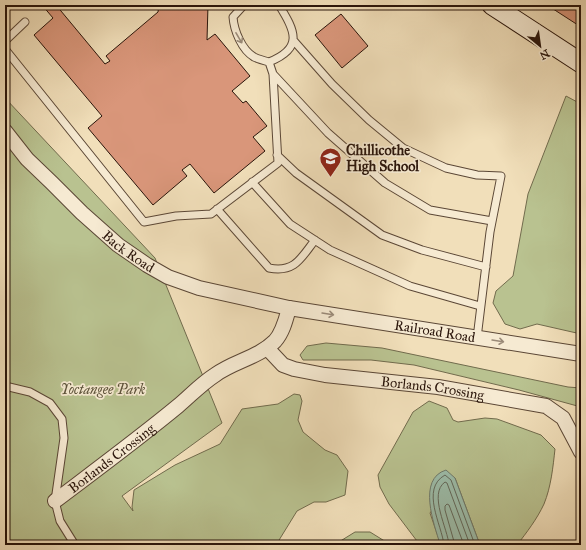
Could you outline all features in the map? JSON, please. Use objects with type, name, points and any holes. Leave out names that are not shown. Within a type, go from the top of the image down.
[{"type":"street","points":[[492,5],[581,64]]},
{"type":"street","name":"Back Road","points":[[5,132],[27,159],[82,213],[118,245],[147,265],[168,277],[199,288],[289,308]]},
{"type":"street","name":"Railroad Road","points":[[289,308],[581,354]]},
{"type":"street","name":"Borlands Crossing","points":[[55,501],[178,406],[215,375],[267,348],[277,339],[283,328],[289,308]]},
{"type":"street","name":"Borlands Crossing","points":[[267,348],[282,365],[294,370],[326,375],[438,387],[546,406],[563,418],[581,452]]},
{"type":"lane","points":[[244,5],[233,17],[234,29],[240,42],[253,56],[270,62],[282,58],[290,49],[294,41]]},
{"type":"lane","points":[[279,5],[290,23],[294,41],[369,120],[403,148],[446,168],[477,175],[501,176],[492,221],[477,338]]},
{"type":"lane","points":[[5,41],[25,22]]},
{"type":"lane","points":[[5,50],[144,222],[176,216],[211,214],[278,163],[273,74],[270,62]]},
{"type":"lane","points":[[273,74],[328,133],[386,183],[430,210],[492,221]]},
{"type":"lane","points":[[277,155],[296,173],[382,235],[422,250],[486,266]]},
{"type":"lane","points":[[252,182],[290,224],[330,250],[410,286],[480,306]]},
{"type":"lane","points":[[216,209],[269,268],[280,270],[291,267],[315,240]]},
{"type":"lane","points":[[5,386],[30,392],[50,403],[62,420],[64,438],[55,501],[60,521],[75,545]]},
{"type":"green space","points":[[566,96],[581,104],[581,334],[537,324],[520,329],[505,324],[493,303],[496,291],[513,276],[528,194]]},
{"type":"green space","name":"Yoctangee Park","points":[[5,98],[155,258],[222,423],[122,496],[133,511],[134,490],[175,465],[220,444],[242,409],[278,404],[294,394],[300,395],[302,401],[298,420],[303,432],[325,450],[337,455],[348,471],[345,495],[326,502],[314,502],[297,511],[276,545],[5,545]]},
{"type":"green space","points":[[326,343],[382,348],[568,387],[581,388],[581,407],[519,390],[414,365],[371,360],[303,360],[300,355],[307,346]]},
{"type":"green space","points":[[429,401],[447,408],[453,420],[458,422],[485,418],[497,419],[541,435],[555,449],[550,484],[544,504],[535,520],[517,545],[480,545],[455,478],[430,513],[441,545],[420,545],[389,504],[380,487],[378,475],[413,412]]},
{"type":"green space","points":[[355,532],[370,532],[391,545],[334,545]]},
{"type":"water","points":[[446,470],[455,478],[480,545],[440,544],[434,525],[430,503],[430,492],[432,483],[437,475]]},
{"type":"building","points":[[42,5],[56,5],[105,64],[110,61],[106,56],[158,12],[159,5],[208,5],[207,40],[215,34],[250,76],[232,91],[243,103],[246,101],[267,126],[253,137],[265,151],[214,193],[190,164],[182,170],[187,176],[153,205],[88,128],[102,116],[34,35],[53,18]]},
{"type":"building","points":[[547,5],[581,5],[581,27]]},
{"type":"building","points":[[341,14],[368,46],[342,68],[315,35]]},
{"type":"building","points":[[5,193],[9,194],[5,219]]},
{"type":"place","name":"Chillicothe High School","points":[[330,178]]}]
